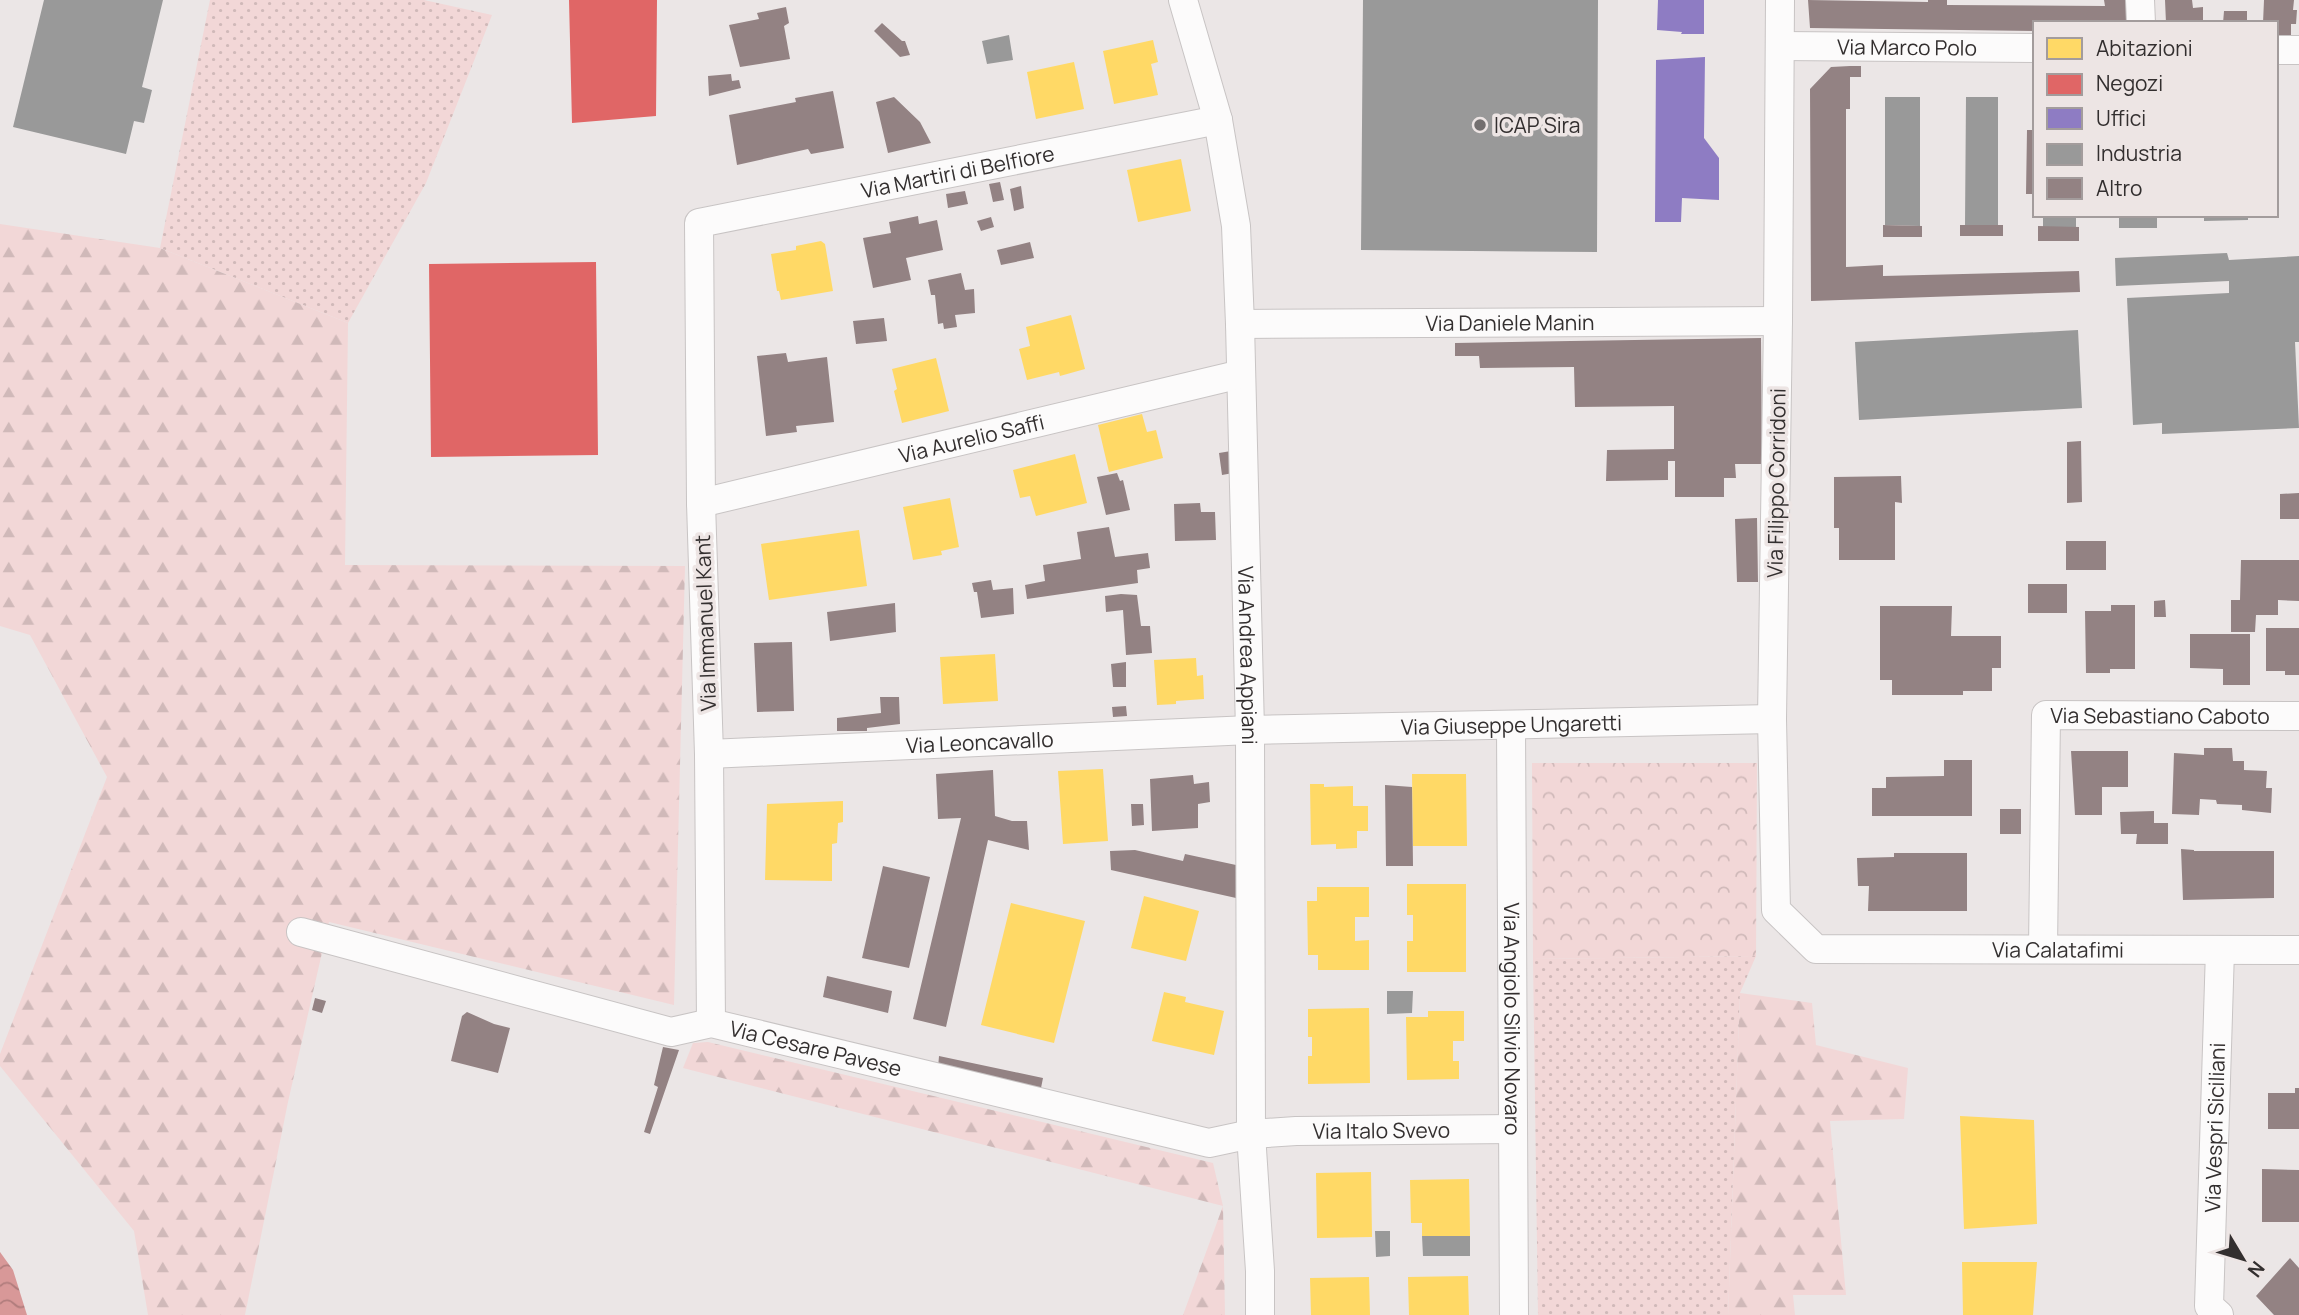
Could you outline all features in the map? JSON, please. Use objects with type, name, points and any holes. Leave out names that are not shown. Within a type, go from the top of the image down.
[{"type":"street","name":"Via Andrea Appiani","points":[[1183,0],[1218,120],[1236,226],[1250,730],[1251,1134],[1260,1271],[1260,1315]]},
{"type":"street","name":"Via Filippo Corridoni","points":[[1780,0],[1779,321],[1772,719],[1776,910],[1816,949]]},
{"type":"street","points":[[2140,0],[2141,21]]},
{"type":"street","name":"Via Marco Polo","points":[[1781,46],[2033,48]]},
{"type":"street","points":[[2278,50],[2299,50]]},
{"type":"street","name":"Via Martiri di Belfiore","points":[[699,223],[1218,120]]},
{"type":"street","name":"Via Immanuel Kant","points":[[699,223],[701,503],[709,754],[711,1023]]},
{"type":"street","name":"Via Daniele Manin","points":[[1240,324],[1779,321]]},
{"type":"street","name":"Via Aurelio Saffi","points":[[701,503],[1241,374]]},
{"type":"street","name":"Via Sebastiano Caboto","points":[[2043,949],[2046,715],[2299,716]]},
{"type":"street","name":"Via Giuseppe Ungaretti","points":[[1250,730],[1772,719]]},
{"type":"street","name":"Via Angiolo Silvio Novaro","points":[[1510,725],[1514,1315]]},
{"type":"street","name":"Via Leoncavallo","points":[[709,754],[1250,730]]},
{"type":"street","name":"Via Cesare Pavese","points":[[301,932],[671,1032],[711,1023],[1209,1143],[1251,1134]]},
{"type":"street","name":"Via Calatafimi","points":[[1816,949],[2299,950]]},
{"type":"street","name":"Via Vespri Siciliani","points":[[2214,1310],[2220,950]]},
{"type":"street","name":"Via Italo Svevo","points":[[1251,1134],[1296,1131],[1513,1129]]},
{"type":"street","points":[[1243,1315],[1260,1271]]},
{"type":"green space","points":[[210,0],[424,0],[492,15],[426,183],[348,323],[160,248]]},
{"type":"green space","points":[[0,224],[160,248],[348,323],[345,565],[685,566],[674,1005],[329,922],[288,1102],[245,1315],[148,1315],[134,1231],[0,1066],[0,1054],[107,777],[30,635],[0,626]]},
{"type":"green space","points":[[1532,763],[1757,763],[1756,956],[1533,959]]},
{"type":"green space","points":[[1756,956],[1740,993],[1728,1315],[1538,1315],[1533,959]]},
{"type":"green space","points":[[1740,993],[1812,1003],[1816,1045],[1908,1068],[1904,1119],[1830,1121],[1846,1295],[1793,1295],[1795,1315],[1728,1315]]},
{"type":"green space","points":[[708,1042],[1213,1163],[1223,1206],[683,1068],[693,1043]]},
{"type":"green space","points":[[1223,1206],[1225,1315],[1183,1315]]},
{"type":"water","points":[[0,1252],[13,1270],[27,1315],[0,1315]]},
{"type":"building: Abitazioni","points":[[1153,40],[1158,62],[1151,64],[1158,95],[1114,104],[1103,51]]},
{"type":"building: Abitazioni","points":[[1074,62],[1084,109],[1036,119],[1027,72]]},
{"type":"building: Abitazioni","points":[[1181,159],[1191,211],[1138,222],[1127,170]]},
{"type":"building: Abitazioni","points":[[821,241],[825,244],[833,291],[781,300],[771,254],[796,250],[796,246]]},
{"type":"building: Abitazioni","points":[[1071,315],[1085,369],[1060,376],[1059,372],[1027,380],[1019,349],[1030,346],[1026,327]]},
{"type":"building: Abitazioni","points":[[936,358],[949,411],[902,423],[892,369]]},
{"type":"building: Abitazioni","points":[[1142,414],[1147,432],[1156,430],[1163,458],[1109,472],[1098,425]]},
{"type":"building: Abitazioni","points":[[1075,454],[1087,503],[1036,516],[1030,496],[1020,498],[1013,470]]},
{"type":"building: Abitazioni","points":[[950,498],[959,547],[941,551],[942,555],[913,560],[903,507]]},
{"type":"building: Abitazioni","points":[[859,530],[867,586],[769,600],[761,544]]},
{"type":"building: Abitazioni","points":[[995,654],[998,701],[943,704],[940,657]]},
{"type":"building: Abitazioni","points":[[1196,658],[1197,676],[1203,675],[1204,699],[1157,705],[1154,660]]},
{"type":"building: Abitazioni","points":[[1103,769],[1108,841],[1063,844],[1058,771]]},
{"type":"building: Abitazioni","points":[[1412,774],[1466,774],[1467,846],[1413,846]]},
{"type":"building: Abitazioni","points":[[1310,784],[1324,784],[1324,787],[1353,786],[1353,806],[1368,806],[1368,831],[1357,831],[1357,848],[1336,849],[1336,844],[1311,845]]},
{"type":"building: Abitazioni","points":[[843,801],[843,822],[838,823],[837,843],[832,844],[832,881],[765,880],[767,804]]},
{"type":"building: Abitazioni","points":[[1407,884],[1466,884],[1466,972],[1407,972],[1407,941],[1413,941],[1413,915],[1407,915]]},
{"type":"building: Abitazioni","points":[[1317,887],[1369,887],[1369,917],[1355,917],[1355,941],[1369,940],[1369,970],[1318,970],[1318,955],[1308,955],[1307,901],[1317,901]]},
{"type":"building: Abitazioni","points":[[1144,896],[1199,911],[1186,961],[1131,948]]},
{"type":"building: Abitazioni","points":[[1011,903],[1085,921],[1054,1043],[981,1025]]},
{"type":"building: Abitazioni","points":[[1164,992],[1186,997],[1185,1002],[1224,1011],[1214,1055],[1152,1041]]},
{"type":"building: Abitazioni","points":[[1369,1008],[1370,1083],[1308,1084],[1308,1056],[1312,1056],[1312,1037],[1308,1037],[1308,1009]]},
{"type":"building: Abitazioni","points":[[1428,1011],[1464,1011],[1464,1041],[1453,1041],[1453,1061],[1459,1061],[1459,1079],[1407,1080],[1406,1017],[1428,1017]]},
{"type":"building: Abitazioni","points":[[1960,1116],[2034,1120],[2037,1224],[1964,1229]]},
{"type":"building: Abitazioni","points":[[1371,1172],[1372,1237],[1317,1238],[1316,1173]]},
{"type":"building: Abitazioni","points":[[1469,1179],[1470,1236],[1422,1236],[1422,1223],[1411,1223],[1410,1180]]},
{"type":"building: Abitazioni","points":[[1962,1262],[2037,1262],[2033,1315],[1963,1315]]},
{"type":"building: Abitazioni","points":[[1468,1276],[1469,1315],[1409,1315],[1408,1277]]},
{"type":"building: Abitazioni","points":[[1369,1277],[1370,1315],[1311,1315],[1310,1278]]},
{"type":"building: Negozi","points":[[569,0],[657,0],[656,116],[572,123]]},
{"type":"building: Negozi","points":[[596,262],[598,455],[431,457],[429,264]]},
{"type":"building: Uffici","points":[[1658,0],[1704,0],[1704,34],[1657,30]]},
{"type":"building: Uffici","points":[[1705,57],[1704,138],[1719,158],[1719,200],[1682,198],[1681,222],[1655,222],[1656,60]]},
{"type":"building: Industria","points":[[44,0],[163,0],[142,87],[152,90],[144,123],[134,121],[126,154],[13,127]]},
{"type":"building: Industria","name":"ICAP Sira","points":[[1363,0],[1598,0],[1597,252],[1361,250]]},
{"type":"building: Industria","points":[[1009,35],[1013,60],[987,64],[982,41]]},
{"type":"building: Industria","points":[[1885,97],[1920,97],[1920,226],[1885,225]]},
{"type":"building: Industria","points":[[1966,97],[1998,97],[1998,225],[1965,225]]},
{"type":"building: Industria","points":[[2043,217],[2076,217],[2076,227],[2043,227]]},
{"type":"building: Industria","points":[[2119,217],[2157,217],[2157,228],[2119,228]]},
{"type":"building: Industria","points":[[2204,217],[2248,217],[2248,220],[2204,221]]},
{"type":"building: Industria","points":[[2227,253],[2229,260],[2299,256],[2299,342],[2295,342],[2299,428],[2162,434],[2162,423],[2133,425],[2127,298],[2229,293],[2229,281],[2116,286],[2115,258]]},
{"type":"building: Industria","points":[[2078,330],[2082,408],[1859,420],[1855,342]]},
{"type":"building: Industria","points":[[1387,991],[1413,991],[1412,1013],[1387,1014]]},
{"type":"building: Industria","points":[[1375,1231],[1390,1231],[1390,1256],[1376,1257]]},
{"type":"building: Industria","points":[[1422,1236],[1470,1236],[1470,1256],[1423,1256]]},
{"type":"building: Altro","points":[[1808,0],[1947,0],[1947,5],[2105,6],[2104,0],[2130,0],[2131,21],[2033,21],[2033,31],[1810,28]]},
{"type":"building: Altro","points":[[2165,0],[2192,0],[2193,8],[2203,7],[2203,21],[2166,21]]},
{"type":"building: Altro","points":[[2264,0],[2294,0],[2293,10],[2297,10],[2296,24],[2291,24],[2291,37],[2278,37],[2278,21],[2263,21]]},
{"type":"building: Altro","points":[[786,7],[789,23],[784,26],[790,59],[740,67],[729,25],[759,19],[757,13]]},
{"type":"building: Altro","points":[[2224,11],[2247,11],[2247,21],[2223,21]]},
{"type":"building: Altro","points":[[882,23],[905,41],[910,55],[900,57],[874,31]]},
{"type":"building: Altro","points":[[1861,66],[1861,77],[1850,77],[1850,109],[1846,109],[1846,267],[1883,265],[1883,276],[2079,271],[2080,292],[1811,301],[1810,89],[1831,67]]},
{"type":"building: Altro","points":[[731,74],[732,81],[739,80],[741,88],[709,96],[708,76]]},
{"type":"building: Altro","points":[[833,91],[844,148],[811,154],[808,149],[737,165],[729,115],[796,102],[795,98]]},
{"type":"building: Altro","points":[[894,97],[920,122],[931,143],[888,153],[876,102]]},
{"type":"building: Altro","points":[[2027,130],[2033,130],[2033,194],[2026,194]]},
{"type":"building: Altro","points":[[1000,182],[1004,200],[993,202],[989,184]]},
{"type":"building: Altro","points":[[1021,186],[1024,208],[1014,211],[1010,189]]},
{"type":"building: Altro","points":[[965,191],[968,204],[948,208],[946,194]]},
{"type":"building: Altro","points":[[918,216],[919,224],[937,220],[943,250],[906,258],[911,280],[873,288],[863,238],[891,233],[889,222]]},
{"type":"building: Altro","points":[[991,217],[994,227],[981,231],[977,221]]},
{"type":"building: Altro","points":[[1883,225],[1922,226],[1922,237],[1883,237]]},
{"type":"building: Altro","points":[[1960,225],[2003,225],[2003,236],[1960,236]]},
{"type":"building: Altro","points":[[2038,226],[2079,227],[2079,241],[2038,241]]},
{"type":"building: Altro","points":[[1030,242],[1034,258],[1001,265],[997,250]]},
{"type":"building: Altro","points":[[961,273],[965,290],[974,289],[975,313],[955,315],[957,327],[944,329],[943,323],[938,324],[935,295],[931,295],[928,280]]},
{"type":"building: Altro","points":[[884,318],[887,341],[856,344],[853,321]]},
{"type":"building: Altro","points":[[1761,338],[1762,464],[1735,464],[1736,478],[1724,478],[1724,497],[1675,497],[1675,461],[1668,461],[1668,480],[1606,481],[1607,450],[1674,449],[1674,406],[1575,407],[1574,367],[1480,368],[1479,356],[1455,356],[1455,343]]},
{"type":"building: Altro","points":[[786,353],[788,362],[827,357],[834,422],[796,426],[797,432],[766,436],[757,356]]},
{"type":"building: Altro","points":[[2081,441],[2082,502],[2067,503],[2067,442]]},
{"type":"building: Altro","points":[[1231,451],[1233,473],[1222,475],[1219,453]]},
{"type":"building: Altro","points":[[1117,473],[1120,481],[1123,480],[1130,510],[1106,515],[1097,477]]},
{"type":"building: Altro","points":[[1901,476],[1902,503],[1895,502],[1895,560],[1839,560],[1839,528],[1834,528],[1834,477]]},
{"type":"building: Altro","points":[[2299,493],[2299,519],[2280,519],[2280,494]]},
{"type":"building: Altro","points":[[1200,503],[1201,512],[1215,512],[1216,540],[1175,541],[1174,504]]},
{"type":"building: Altro","points":[[1757,518],[1758,582],[1737,582],[1735,519]]},
{"type":"building: Altro","points":[[1109,527],[1115,557],[1148,553],[1150,568],[1137,570],[1138,583],[1027,599],[1025,585],[1045,581],[1043,565],[1081,559],[1077,532]]},
{"type":"building: Altro","points":[[2066,541],[2106,541],[2106,570],[2066,570]]},
{"type":"building: Altro","points":[[2241,560],[2299,560],[2299,601],[2278,600],[2278,615],[2256,615],[2255,632],[2231,632],[2231,600],[2240,600]]},
{"type":"building: Altro","points":[[991,580],[993,590],[1013,588],[1014,614],[981,618],[977,592],[974,592],[972,583]]},
{"type":"building: Altro","points":[[2028,584],[2067,584],[2067,613],[2028,613]]},
{"type":"building: Altro","points":[[1137,595],[1141,626],[1150,626],[1152,653],[1126,655],[1123,610],[1106,612],[1105,596]]},
{"type":"building: Altro","points":[[2165,600],[2166,617],[2154,617],[2154,601]]},
{"type":"building: Altro","points":[[895,603],[896,632],[830,641],[827,612]]},
{"type":"building: Altro","points":[[2111,605],[2135,605],[2135,669],[2086,673],[2085,611],[2111,611]]},
{"type":"building: Altro","points":[[1880,606],[1952,606],[1951,636],[2001,636],[2001,668],[1992,668],[1992,691],[1963,691],[1963,695],[1892,695],[1892,680],[1880,680]]},
{"type":"building: Altro","points":[[2266,628],[2299,628],[2299,675],[2285,675],[2285,671],[2266,671]]},
{"type":"building: Altro","points":[[2190,634],[2250,634],[2250,685],[2223,685],[2223,669],[2190,668]]},
{"type":"building: Altro","points":[[792,642],[794,711],[757,712],[754,643]]},
{"type":"building: Altro","points":[[1126,662],[1126,687],[1113,687],[1111,664]]},
{"type":"building: Altro","points":[[880,697],[899,697],[900,724],[867,728],[867,731],[837,731],[837,718],[881,713]]},
{"type":"building: Altro","points":[[1126,706],[1127,716],[1113,717],[1112,707]]},
{"type":"building: Altro","points":[[2204,748],[2232,748],[2233,761],[2244,761],[2244,770],[2267,771],[2266,788],[2272,788],[2271,813],[2242,810],[2242,805],[2217,804],[2216,800],[2200,799],[2199,815],[2172,814],[2174,753],[2204,755]]},
{"type":"building: Altro","points":[[2071,751],[2128,751],[2128,787],[2102,787],[2102,815],[2075,815]]},
{"type":"building: Altro","points":[[1944,760],[1972,760],[1972,816],[1872,816],[1872,788],[1886,788],[1886,777],[1944,776]]},
{"type":"building: Altro","points":[[993,770],[995,816],[1012,821],[1027,821],[1029,850],[988,840],[946,1027],[913,1019],[961,818],[938,819],[936,774]]},
{"type":"building: Altro","points":[[1193,775],[1194,784],[1209,782],[1210,802],[1198,804],[1198,828],[1152,831],[1150,779]]},
{"type":"building: Altro","points":[[1385,785],[1412,787],[1413,866],[1386,866]]},
{"type":"building: Altro","points":[[1131,804],[1143,804],[1144,825],[1132,826]]},
{"type":"building: Altro","points":[[2000,809],[2021,809],[2021,834],[2000,834]]},
{"type":"building: Altro","points":[[2154,811],[2154,823],[2168,823],[2168,844],[2136,844],[2137,834],[2121,834],[2120,812]]},
{"type":"building: Altro","points":[[2181,849],[2274,851],[2274,898],[2183,900]]},
{"type":"building: Altro","points":[[1135,850],[1183,861],[1185,854],[1236,865],[1236,898],[1111,870],[1110,851]]},
{"type":"building: Altro","points":[[1894,853],[1967,853],[1967,911],[1868,911],[1869,886],[1858,886],[1857,858],[1894,857]]},
{"type":"building: Altro","points":[[883,866],[930,877],[909,968],[862,958]]},
{"type":"building: Altro","points":[[827,976],[892,991],[888,1013],[823,997]]},
{"type":"building: Altro","points":[[315,998],[326,1001],[322,1013],[312,1010]]},
{"type":"building: Altro","points":[[467,1012],[510,1028],[498,1073],[451,1061],[462,1016]]},
{"type":"building: Altro","points":[[663,1047],[679,1050],[650,1134],[644,1132],[658,1087],[654,1085]]},
{"type":"building: Altro","points":[[939,1056],[1043,1078],[1040,1093],[938,1068]]},
{"type":"building: Altro","points":[[2295,1088],[2299,1088],[2299,1129],[2268,1129],[2268,1093],[2295,1093]]},
{"type":"building: Altro","points":[[2262,1169],[2299,1170],[2299,1222],[2262,1222]]},
{"type":"building: Altro","points":[[2290,1258],[2299,1268],[2299,1315],[2274,1315],[2256,1296]]},
{"type":"place","name":"ICAP Sira","points":[[1480,125]]}]
